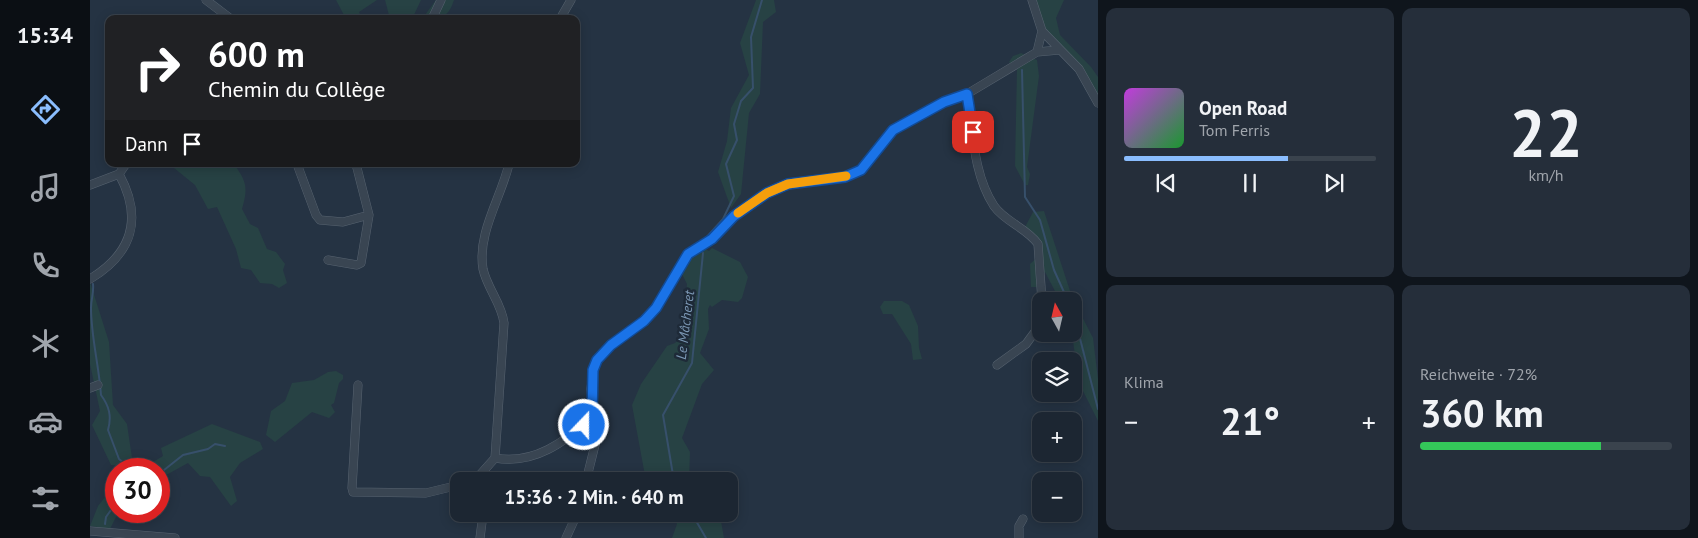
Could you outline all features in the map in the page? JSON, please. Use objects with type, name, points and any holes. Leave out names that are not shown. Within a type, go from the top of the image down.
[{"type":"street","points":[[206,0],[226,15]]},
{"type":"street","points":[[434,15],[441,0]]},
{"type":"street","points":[[562,15],[571,0]]},
{"type":"street","points":[[1032,0],[1042,30],[1079,70],[1098,103]]},
{"type":"street","points":[[1037,52],[1042,30]]},
{"type":"street","points":[[588,472],[594,451],[592,417],[593,370],[597,360],[611,345],[644,321],[656,308],[688,254],[712,239],[734,216],[767,193],[788,184],[845,177],[861,170],[893,130],[944,102],[967,94],[1037,52],[1059,50]]},
{"type":"street","points":[[967,94],[978,166],[988,194],[995,208],[1033,237],[1038,244],[1041,292]]},
{"type":"street","points":[[90,185],[119,174],[124,167]]},
{"type":"street","points":[[298,167],[316,215],[320,220],[343,222],[369,215]]},
{"type":"street","points":[[328,260],[357,265],[362,263],[369,215],[357,167]]},
{"type":"street","points":[[484,472],[495,458],[504,324],[503,312],[484,270],[482,248],[508,167]]},
{"type":"street","points":[[90,279],[110,265],[122,251],[132,230],[132,208],[119,174]]},
{"type":"street","points":[[997,365],[1026,344],[1032,336]]},
{"type":"street","points":[[358,385],[353,492],[426,494],[450,487]]},
{"type":"street","points":[[495,458],[507,460],[526,457],[548,450],[563,442],[592,417]]},
{"type":"street","points":[[1019,538],[1019,526],[1023,519]]},
{"type":"street","points":[[480,538],[482,522]]},
{"type":"street","points":[[566,538],[573,522]]},
{"type":"street","points":[[90,531],[175,538]]},
{"type":"green space","points":[[336,0],[377,0],[359,12],[360,15],[344,15]]},
{"type":"green space","points":[[385,0],[421,0],[414,15],[389,15]]},
{"type":"green space","points":[[436,0],[454,0],[449,11],[445,15],[425,15]]},
{"type":"green space","points":[[756,0],[774,0],[776,12],[763,22],[760,94],[749,113],[741,194],[731,208],[718,172],[727,141],[731,108],[749,75],[740,43]]},
{"type":"green space","points":[[1033,0],[1064,0],[1056,18],[1060,35],[1091,67],[1098,77],[1098,99],[1044,29]]},
{"type":"green space","points":[[1021,53],[1037,60],[1039,76],[1027,167],[1030,174],[1028,185],[1025,185],[1015,166],[1017,69],[1009,62],[1013,56]]},
{"type":"green space","points":[[236,167],[242,176],[246,190],[242,209],[250,224],[258,228],[267,249],[276,252],[285,264],[283,270],[287,283],[279,288],[272,284],[260,283],[251,270],[241,268],[236,249],[217,207],[208,209],[195,185],[174,168]]},
{"type":"green space","points":[[1044,211],[1070,292],[1055,292],[1045,272],[1038,287],[1031,287],[1030,264],[1040,255],[1038,241],[1024,229],[1033,212]]},
{"type":"green space","points":[[701,247],[709,251],[712,248],[740,262],[748,277],[742,298],[738,302],[722,300],[712,307],[710,305],[708,309],[709,329],[700,353],[714,370],[702,384],[682,438],[690,452],[689,472],[644,472],[632,405],[641,384],[667,346],[675,343],[687,331],[684,313],[687,284],[680,270],[687,258]]},
{"type":"green space","points":[[90,282],[109,342],[113,405],[127,424],[132,458],[108,458],[92,425],[100,411],[90,364]]},
{"type":"green space","points":[[884,301],[902,301],[909,305],[918,326],[919,348],[922,359],[913,360],[911,344],[892,314],[883,314],[880,307]]},
{"type":"green space","points":[[1082,317],[1093,338],[1098,379],[1098,421],[1082,389],[1082,352],[1075,352],[1073,342],[1082,342]]},
{"type":"green space","points":[[336,371],[343,375],[343,379],[339,383],[334,403],[331,405],[335,412],[329,418],[312,412],[275,442],[266,435],[271,411],[285,401],[292,383],[314,380],[328,372]]},
{"type":"green space","points":[[212,424],[260,442],[263,449],[240,463],[230,477],[237,501],[231,506],[210,477],[200,476],[188,463],[170,473],[170,458],[160,458],[163,456],[161,448]]},
{"type":"green space","points":[[105,497],[105,523],[113,523],[110,529],[90,526],[98,506]]},
{"type":"green space","points":[[676,522],[721,522],[724,538],[672,538]]},
{"type":"waterway","name":"Le Mâcheret","points":[[704,240],[723,219],[734,196],[726,164],[737,140],[734,124],[741,101],[753,88],[751,37],[762,0]]},
{"type":"waterway","points":[[1022,70],[1025,197],[1040,220],[1054,270],[1064,292]]},
{"type":"waterway","name":"Le Mâcheret","points":[[672,472],[663,415],[692,363],[703,253]]},
{"type":"waterway","points":[[93,284],[92,329],[101,395],[109,411],[108,430],[119,458]]},
{"type":"waterway","points":[[1081,342],[1098,409]]},
{"type":"waterway","points":[[170,465],[183,455],[208,449],[215,444],[225,446]]},
{"type":"waterway","name":"Le Mâcheret","points":[[697,522],[706,538]]},
{"type":"slow traffic","points":[[738,213],[767,193],[788,184],[846,176]]},
{"type":"route","points":[[584,425],[592,417],[591,389],[593,370],[597,360],[611,345],[644,321],[656,308],[680,264],[688,254],[697,246],[712,239],[734,216],[750,203],[788,184],[845,177],[861,170],[893,130],[944,102],[967,94],[973,132]]}]
